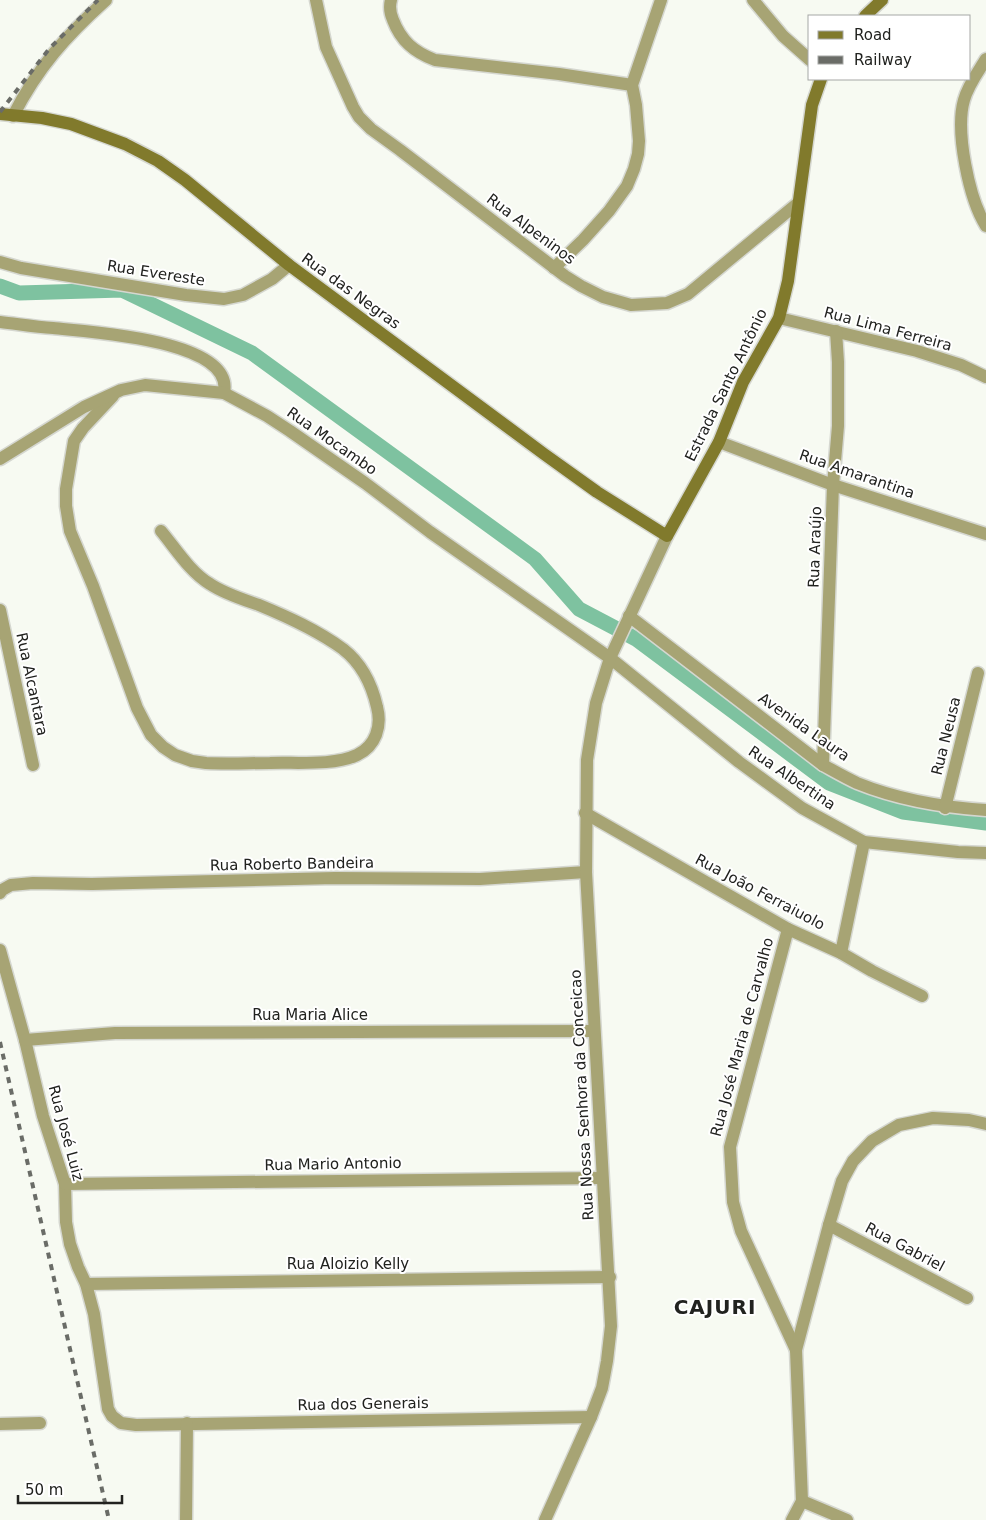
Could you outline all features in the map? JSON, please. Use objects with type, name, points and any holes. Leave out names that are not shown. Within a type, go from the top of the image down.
[{"type":"main road","points":[[866,15],[882,0]]},
{"type":"main road","name":"Estrada Santo Antônio","points":[[667,536],[719,442],[743,382],[779,318],[788,280],[812,105],[821,80]]},
{"type":"main road","name":"Rua das Negras","points":[[0,114],[42,118],[71,124],[125,144],[158,160],[289,266],[597,492],[667,536]]},
{"type":"street","points":[[13,116],[26,90],[42,67],[68,36],[106,0]]},
{"type":"street","name":"Rua Alpeninos","points":[[316,0],[326,47],[359,117],[371,129],[554,268],[581,286],[614,301],[631,305],[667,303],[688,294],[798,202]]},
{"type":"street","points":[[390,0],[391,15],[397,32],[406,44],[422,55],[435,60],[632,84]]},
{"type":"street","points":[[554,268],[596,226],[620,198],[627,186],[636,162],[639,141],[632,84],[661,0]]},
{"type":"street","points":[[753,0],[783,36],[808,58]]},
{"type":"street","points":[[986,59],[972,81],[964,100],[960,122],[961,144],[972,194],[979,216],[986,226]]},
{"type":"street","name":"Rua Evereste","points":[[5,264],[224,300],[243,295],[272,279],[289,266]]},
{"type":"street","name":"Rua Lima Ferreira","points":[[779,318],[917,351],[961,365],[986,377]]},
{"type":"street","points":[[0,322],[121,336],[165,344],[193,353],[215,367],[224,378],[226,385],[224,393]]},
{"type":"street","name":"Rua Araújo","points":[[823,765],[833,485],[838,426],[836,331]]},
{"type":"street","name":"Rua Mocambo","points":[[3,457],[84,407],[120,390],[145,385],[224,393],[267,416],[357,478],[430,532],[612,654]]},
{"type":"street","points":[[120,390],[88,422],[74,441],[66,490],[66,506],[73,539],[93,586],[137,708],[151,734],[163,747],[175,755],[192,761],[206,763],[309,763],[356,755],[365,750],[377,734],[379,724],[378,712],[374,696],[365,675],[355,661],[344,650],[301,623],[226,594],[210,584],[189,565],[161,531]]},
{"type":"street","name":"Rua Amarantina","points":[[719,442],[833,485],[986,534]]},
{"type":"street","name":"Estrada Santo Antônio","points":[[612,654],[667,536]]},
{"type":"street","name":"Rua Alcantara","points":[[0,610],[33,765]]},
{"type":"street","name":"Avenida Laura","points":[[626,622],[823,765],[857,783],[906,799],[945,808],[986,810]]},
{"type":"street","name":"Rua Nossa Senhora da Conceicao","points":[[545,1520],[602,1388],[611,1326],[610,1277],[602,1178],[586,872],[586,813],[587,760],[596,703],[612,654]]},
{"type":"street","name":"Rua Albertina","points":[[612,654],[739,762],[802,808],[864,842],[958,852],[986,853]]},
{"type":"street","name":"Rua Neusa","points":[[945,808],[978,672]]},
{"type":"street","name":"Rua João Ferraiuolo","points":[[586,813],[788,929],[841,953],[922,996]]},
{"type":"street","points":[[841,953],[864,842]]},
{"type":"street","name":"Rua Roberto Bandeira","points":[[0,893],[11,885],[34,883],[92,884],[335,878],[480,879],[586,872]]},
{"type":"street","name":"Rua José Maria de Carvalho","points":[[788,929],[730,1147],[733,1202],[741,1231],[796,1350]]},
{"type":"street","name":"Rua José Luiz","points":[[0,950],[25,1040],[43,1116],[65,1184],[66,1222],[70,1244],[86,1284],[100,1347],[108,1410],[121,1423],[136,1425]]},
{"type":"street","name":"Rua Maria Alice","points":[[25,1040],[115,1032],[594,1031]]},
{"type":"street","name":"Rua José Maria de Carvalho","points":[[802,1501],[796,1350],[842,1181],[853,1160],[872,1141],[898,1125],[933,1118],[969,1120],[986,1124]]},
{"type":"street","name":"Rua Mario Antonio","points":[[65,1184],[602,1178]]},
{"type":"street","name":"Rua Gabriel","points":[[829,1225],[967,1298]]},
{"type":"street","name":"Rua Aloizio Kelly","points":[[86,1284],[610,1277]]},
{"type":"street","name":"Rua dos Generais","points":[[136,1425],[591,1417]]},
{"type":"street","points":[[0,1424],[40,1423]]},
{"type":"street","points":[[186,1520],[187,1423]]},
{"type":"street","points":[[792,1520],[802,1501],[847,1520]]},
{"type":"waterway","points":[[0,286],[19,293],[122,290],[252,353],[535,559],[579,609],[636,639],[829,783],[903,812],[986,823]]},
{"type":"railway","points":[[0,112],[49,49],[98,0]]},
{"type":"railway","points":[[0,1042],[109,1520]]},
{"type":"district","name":"CAJURI","points":[[715,1307]]}]
